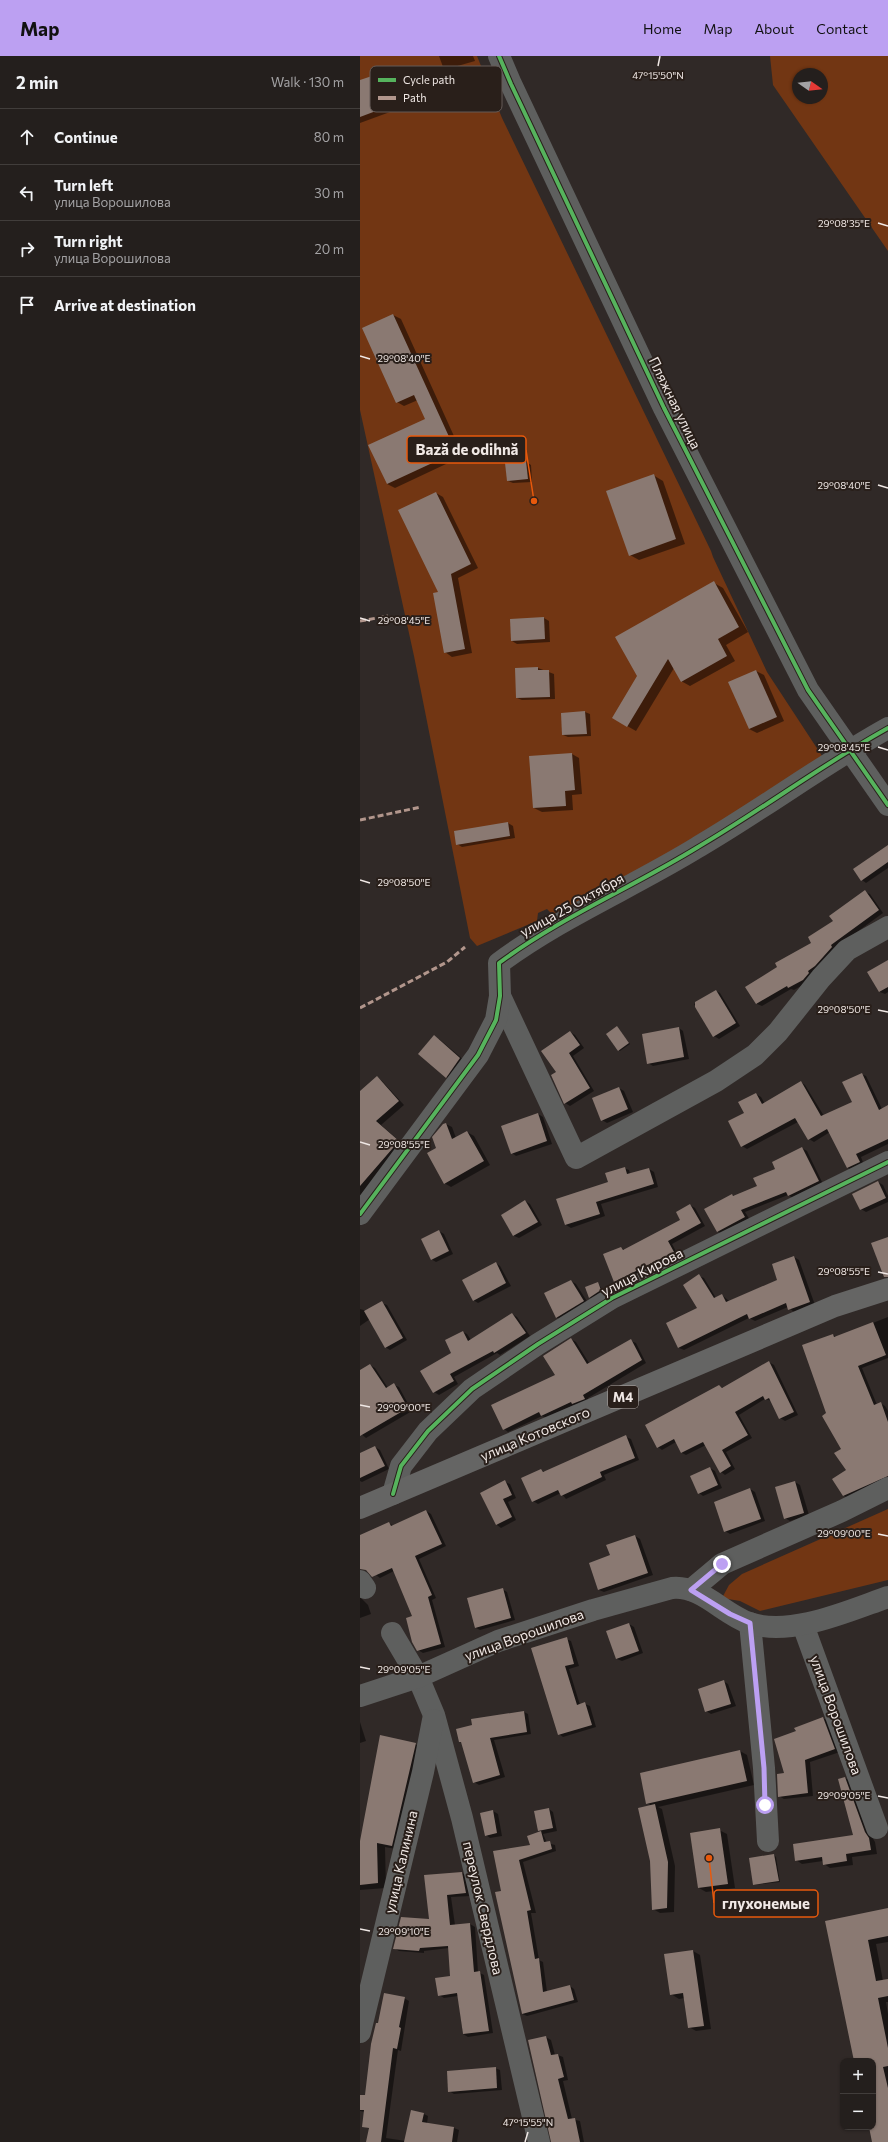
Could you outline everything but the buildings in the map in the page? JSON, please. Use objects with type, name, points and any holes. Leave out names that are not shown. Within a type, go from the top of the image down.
[{"type":"highway","name":"улица Котовского","points":[[360,1508],[836,1306],[888,1289]]},
{"type":"street","name":"Пляжная улица","points":[[499,56],[664,408],[808,690],[888,805]]},
{"type":"street","name":"улица 25 Октября","points":[[360,1214],[478,1056],[496,1020],[500,996],[499,963],[527,942],[699,847],[850,750],[888,728]]},
{"type":"street","points":[[500,996],[576,1158],[716,1081],[755,1055],[778,1032],[821,978],[848,950],[888,927]]},
{"type":"street","name":"улица Кирова","points":[[393,1494],[401,1466],[428,1431],[472,1389],[538,1344],[612,1298],[888,1162]]},
{"type":"street","points":[[691,1590],[722,1564],[842,1511],[888,1488]]},
{"type":"street","name":"улица Ворошилова","points":[[360,1696],[418,1677],[498,1641],[593,1610],[672,1588],[682,1587],[691,1590],[730,1614],[750,1623],[778,1627],[803,1625],[888,1597]]},
{"type":"street","points":[[750,1623],[764,1768],[768,1841]]},
{"type":"street","name":"улица Ворошилова","points":[[803,1625],[877,1828]]},
{"type":"street","name":"переулок Свердлова","points":[[392,1633],[418,1677],[434,1715],[462,1818],[539,2142]]},
{"type":"street","name":"улица Калинина","points":[[360,2032],[421,1779],[434,1715]]},
{"type":"shaded area","points":[[360,56],[477,56],[481,66],[370,66],[370,112],[500,112],[711,551],[767,672],[824,759],[595,897],[552,914],[547,909],[538,913],[537,921],[477,946],[470,938],[414,656],[360,410]]},
{"type":"shaded area","points":[[770,56],[888,56],[888,251],[773,85]]},
{"type":"shaded area","points":[[888,1509],[888,1580],[760,1611],[740,1601],[722,1598],[729,1585],[742,1574]]},
{"type":"marked path","points":[[360,621],[388,616]]},
{"type":"marked path","points":[[360,820],[421,807]]},
{"type":"marked path","points":[[360,1008],[447,962],[465,947]]},
{"type":"cycle path","points":[[499,56],[664,408],[808,690],[888,805]]},
{"type":"cycle path","points":[[360,1214],[478,1055],[496,1020],[500,996],[499,963],[547,931],[673,862],[840,756],[888,728]]},
{"type":"cycle path","points":[[393,1494],[401,1466],[428,1431],[472,1389],[538,1344],[612,1298],[888,1162]]},
{"type":"place","name":"Bază de odihnă","points":[[534,501]]},
{"type":"place","name":"глухонемые","points":[[709,1858]]},
{"type":"route","points":[[722,1564],[708,1574],[691,1590],[702,1595],[730,1614],[750,1623],[764,1768],[765,1805]]}]
